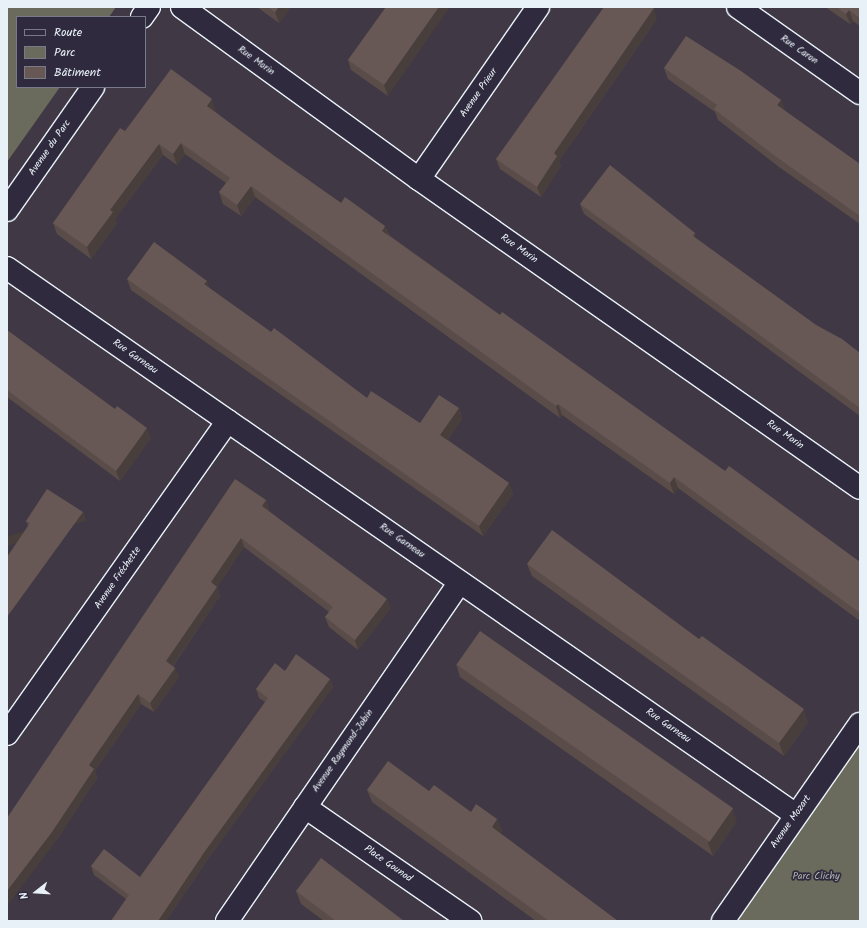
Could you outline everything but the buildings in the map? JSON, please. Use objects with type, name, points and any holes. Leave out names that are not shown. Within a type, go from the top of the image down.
[{"type":"street","points":[[143,16],[150,7]]},
{"type":"street","name":"Rue Morin","points":[[182,7],[419,179],[860,488]]},
{"type":"street","name":"Avenue Prieur","points":[[419,179],[538,7]]},
{"type":"street","name":"Rue Caron","points":[[738,7],[860,93]]},
{"type":"street","name":"Avenue du Parc","points":[[7,210],[92,88]]},
{"type":"street","name":"Rue Garneau","points":[[7,268],[796,815]]},
{"type":"street","name":"Avenue Fréchette","points":[[7,734],[228,421]]},
{"type":"street","name":"Avenue Raymond-Jobin","points":[[227,921],[460,582]]},
{"type":"street","name":"Avenue Mozart","points":[[723,921],[860,724]]},
{"type":"street","name":"Place Gounod","points":[[305,807],[470,921]]},
{"type":"green space","points":[[7,7],[116,7],[110,16],[16,16],[16,88],[59,88],[7,162]]},
{"type":"green space","name":"Parc Clichy","points":[[860,738],[860,921],[731,921]]}]
